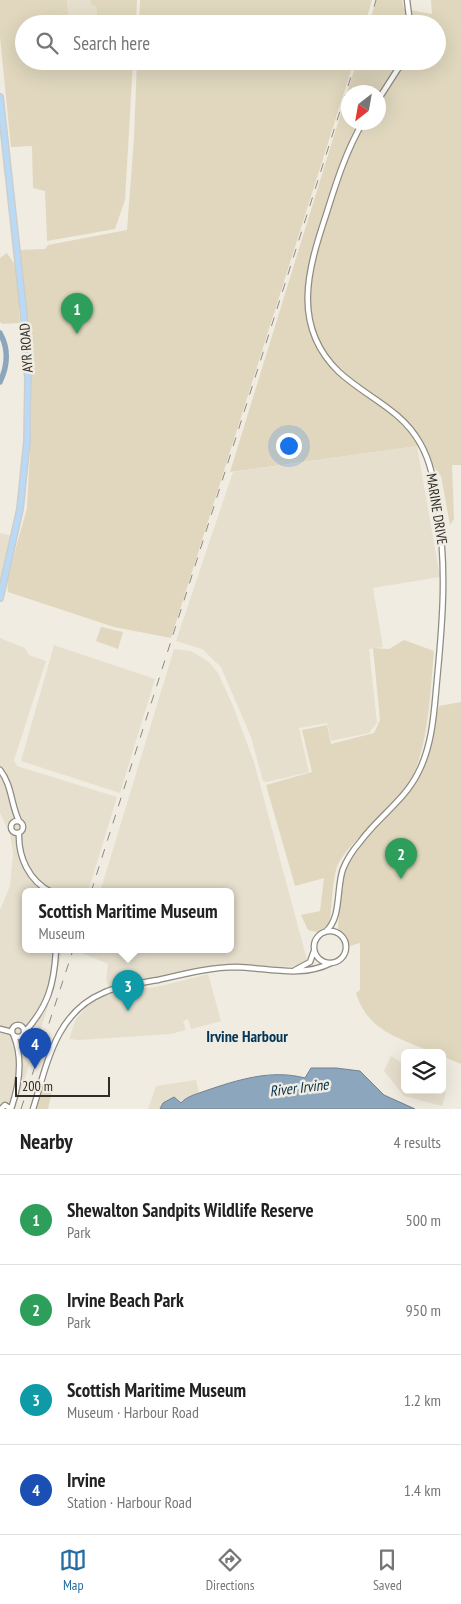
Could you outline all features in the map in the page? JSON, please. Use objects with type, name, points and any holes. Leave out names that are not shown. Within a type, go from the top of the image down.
[{"type":"main road","name":"AYR ROAD","points":[[0,97],[24,316],[28,380],[27,441],[20,509],[0,598]]},
{"type":"street","points":[[407,0],[409,15]]},
{"type":"street","points":[[386,88],[397,70]]},
{"type":"street","name":"MARINE DRIVE","points":[[334,923],[338,886],[346,862],[361,839],[400,801],[410,787],[426,755],[433,719],[444,596],[443,543],[433,474],[428,458],[412,429],[400,416],[352,383],[326,356],[316,339],[307,303],[307,284],[318,239],[340,170],[359,130]]},
{"type":"street","points":[[0,770],[8,782],[14,811],[24,828],[18,834]]},
{"type":"street","points":[[14,811],[11,828],[18,834],[23,859],[31,876],[46,888]]},
{"type":"street","points":[[13,822],[19,821]]},
{"type":"street","points":[[33,1109],[52,1047],[63,1025],[78,1008],[102,993],[221,968],[304,972],[340,960],[345,952],[342,937],[334,923],[314,943],[314,951],[308,964],[291,971]]},
{"type":"street","points":[[325,932],[333,932],[342,937]]},
{"type":"street","points":[[314,951],[318,958],[331,963]]},
{"type":"street","points":[[17,1045],[23,1035],[40,1016],[48,995],[55,953]]},
{"type":"street","points":[[6,1105],[11,1109],[16,1098],[18,1086],[17,1045],[13,1034],[16,1025],[23,1027],[32,1024]]},
{"type":"street","points":[[23,1027],[23,1035]]},
{"type":"street","points":[[0,1029],[13,1034],[23,1035]]},
{"type":"street","points":[[1,1109],[16,1098]]},
{"type":"shaded area","points":[[0,0],[67,0],[68,15],[15,15],[15,70],[132,70],[125,200],[115,229],[47,241],[45,191],[33,188],[32,146],[11,147],[0,37]]},
{"type":"shaded area","points":[[67,0],[90,0],[91,4],[97,6],[97,15],[68,15]]},
{"type":"shaded area","points":[[90,0],[137,0],[136,15],[97,15],[97,7],[91,4]]},
{"type":"shaded area","points":[[140,0],[372,0],[368,15],[139,15]]},
{"type":"shaded area","points":[[376,0],[402,0],[404,9],[432,14],[431,0],[461,0],[461,465],[452,465],[454,519],[450,525],[441,476],[417,446],[230,472],[341,113],[341,130],[386,130],[386,85],[350,85],[354,70],[446,70],[446,15],[372,15]]},
{"type":"shaded area","points":[[137,70],[351,70],[346,85],[341,85],[341,102],[171,638],[114,627],[8,592],[7,580],[27,508],[31,433],[32,388],[20,250],[45,249],[48,245],[127,230]]},
{"type":"shaded area","points":[[7,253],[15,265],[17,273],[20,323],[2,324],[0,322],[0,258]]},
{"type":"shaded area","points":[[417,446],[440,577],[373,588],[383,647],[369,649],[377,723],[369,733],[331,741],[327,723],[299,728],[309,772],[267,782],[263,781],[251,737],[221,667],[202,649],[176,641],[233,472]]},
{"type":"shaded area","points":[[0,533],[13,536],[0,587]]},
{"type":"shaded area","points":[[101,627],[123,632],[118,649],[96,641]]},
{"type":"shaded area","points":[[0,638],[25,648],[29,655],[46,661],[14,760],[17,766],[117,797],[89,888],[22,888],[22,953],[61,953],[54,988],[15,1109],[0,1109],[0,910],[10,886],[13,853],[10,834],[0,813]]},
{"type":"shaded area","points":[[404,640],[434,651],[427,725],[418,763],[411,780],[402,794],[360,836],[338,864],[330,924],[317,932],[308,930],[301,915],[320,911],[324,878],[295,886],[266,785],[312,772],[302,730],[327,725],[331,744],[374,733],[380,720],[373,648],[389,649]]},
{"type":"shaded area","points":[[54,645],[155,679],[120,793],[21,761]]},
{"type":"shaded area","points":[[174,649],[191,651],[209,662],[218,673],[233,706],[254,762],[307,960],[294,966],[283,967],[229,964],[109,988],[106,980],[108,964],[82,953],[234,953],[234,888],[101,888]]},
{"type":"shaded area","points":[[461,702],[461,1064],[446,1058],[446,1049],[424,1049],[387,1032],[368,1017],[356,993],[360,990],[360,943],[346,947],[345,941],[338,933],[339,891],[343,867],[374,826],[409,792],[422,764],[439,706]]},
{"type":"shaded area","points":[[208,974],[221,1021],[191,1029],[188,1019],[183,1021],[186,1030],[171,1034],[69,1039],[76,1019],[90,1003],[111,993],[161,986]]},
{"type":"shaded area","points":[[391,1056],[401,1062],[401,1092],[384,1071]]},
{"type":"shaded area","points":[[196,1080],[199,1092],[181,1103],[174,1097],[163,1103],[160,1109],[148,1109],[156,1086]]},
{"type":"shaded area","points":[[43,1086],[53,1086],[48,1109],[36,1109]]},
{"type":"shaded area","points":[[402,1094],[445,1094],[442,1106]]},
{"type":"water","points":[[311,1068],[336,1068],[360,1071],[384,1095],[415,1109],[160,1109],[163,1103],[174,1097],[181,1103],[195,1094],[254,1077],[280,1075],[305,1078]]},
{"type":"waterway","name":"River Irvine","points":[[0,333],[6,351],[5,369],[0,382]]},
{"type":"railway","points":[[372,15],[376,0]]},
{"type":"railway","points":[[92,888],[353,70]]},
{"type":"railway","points":[[21,1109],[72,953]]},
{"type":"place","name":"Shewalton Sandpits Wildlife Reserve","points":[[77,334]]},
{"type":"place","name":"Irvine Beach Park","points":[[401,879]]},
{"type":"place","name":"Scottish Maritime Museum","points":[[128,1011]]},
{"type":"place","name":"Irvine","points":[[35,1069]]},
{"type":"district","name":"Irvine Harbour","points":[[247,1036]]}]
